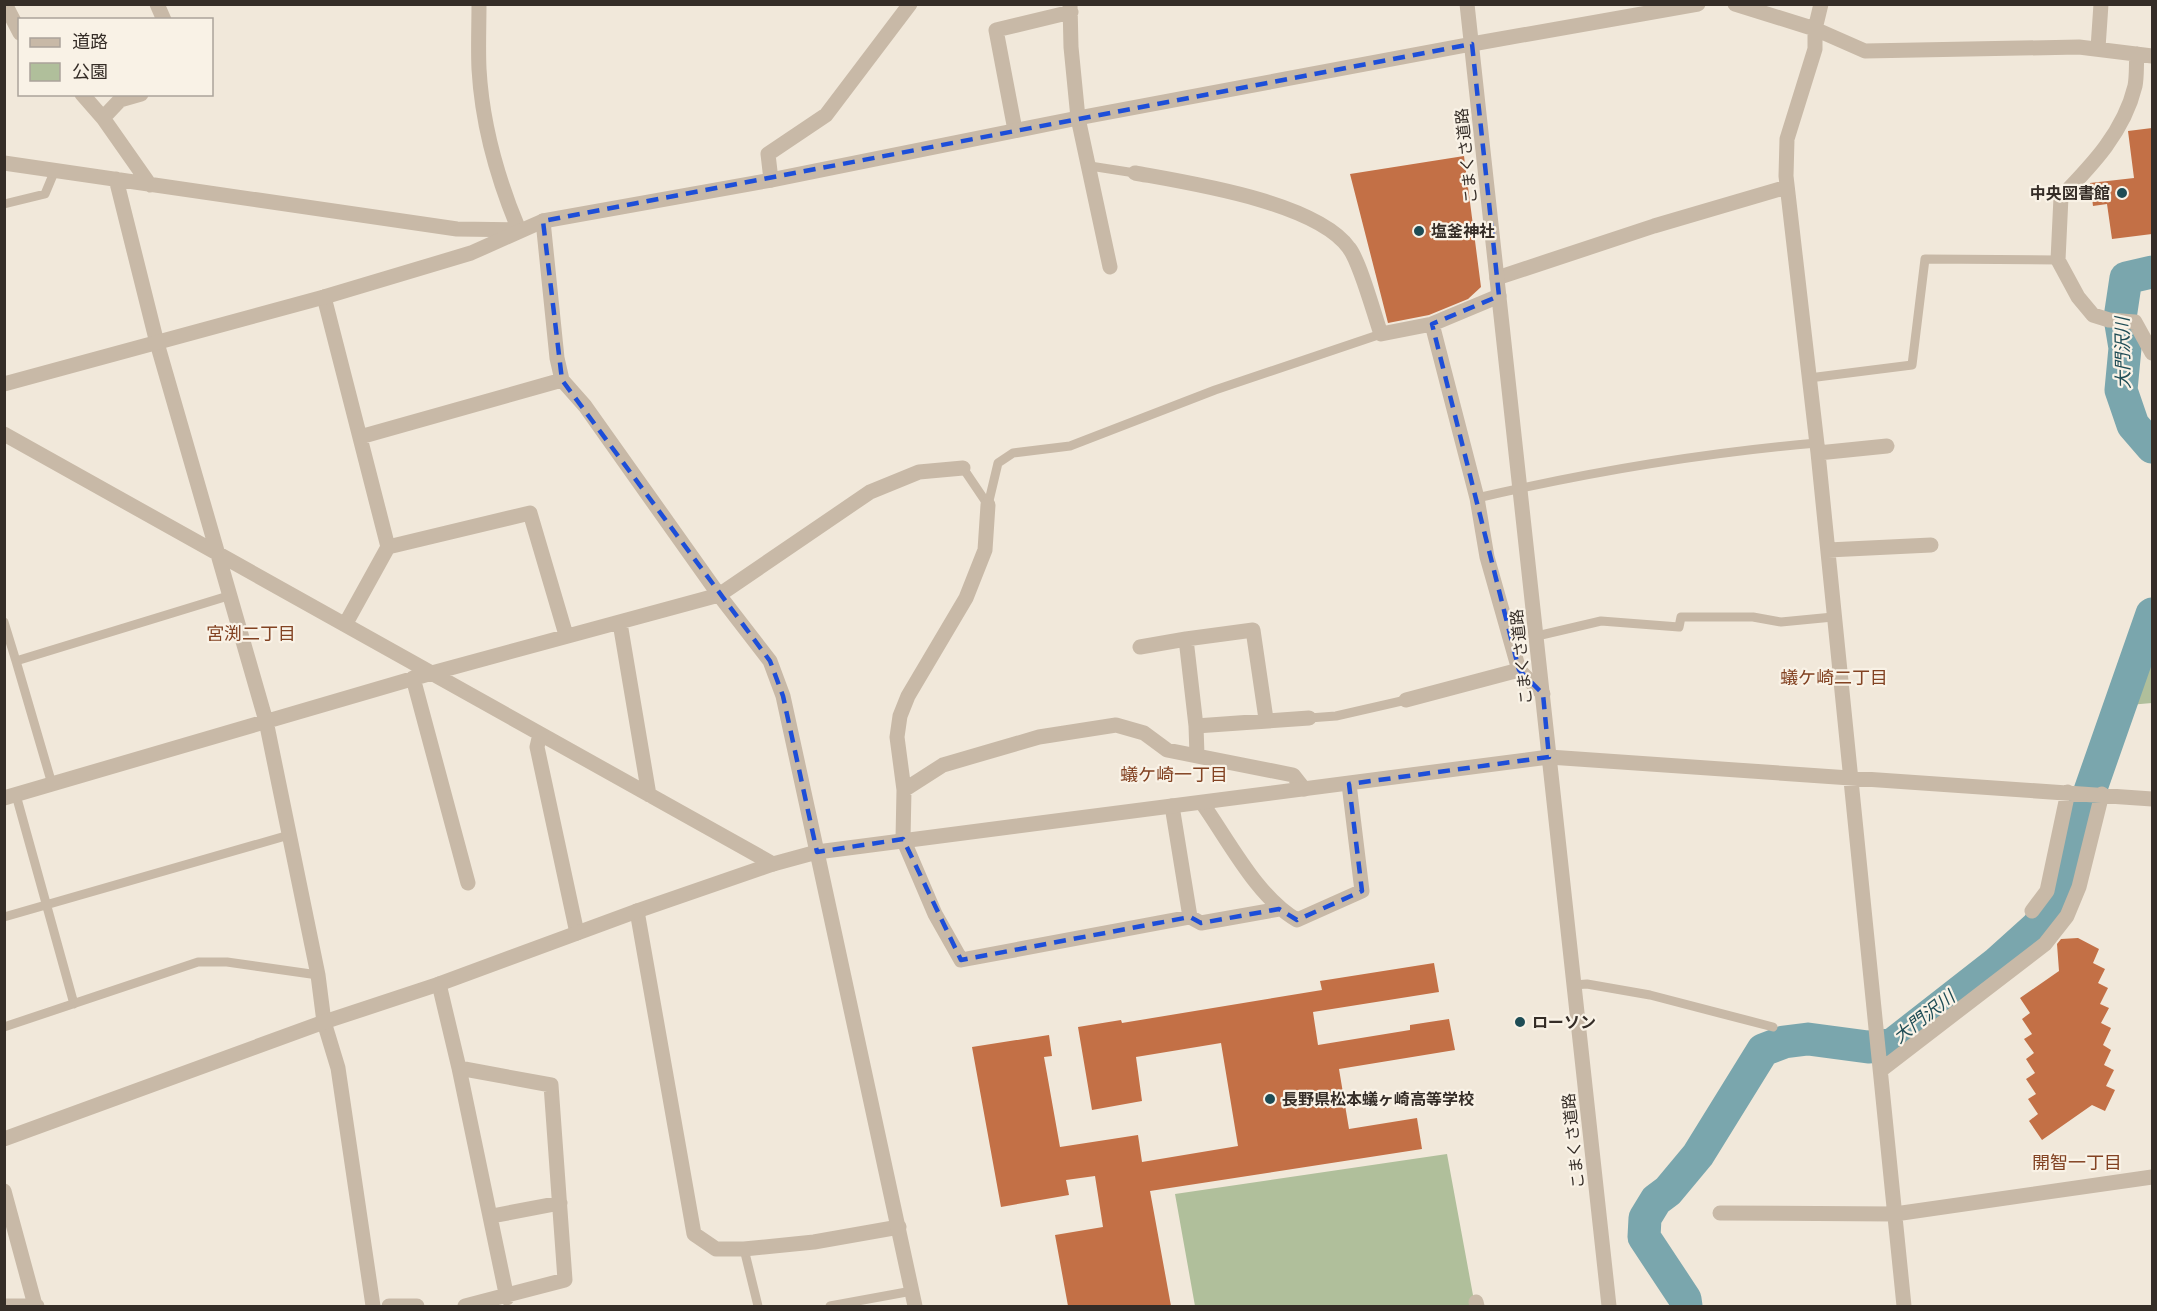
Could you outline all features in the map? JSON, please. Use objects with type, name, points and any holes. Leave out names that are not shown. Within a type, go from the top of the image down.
[{"type":"street","points":[[5,4],[18,29]]},
{"type":"street","points":[[156,4],[163,18]]},
{"type":"street","points":[[479,4],[479,70],[487,120],[505,196],[519,230]]},
{"type":"street","points":[[771,180],[768,154],[826,115],[910,4]]},
{"type":"street","name":"こまくさ道路","points":[[1467,4],[1609,1306]]},
{"type":"street","points":[[4,384],[158,344],[471,253],[543,221],[771,180],[1078,118],[1698,4]]},
{"type":"street","points":[[1735,4],[1815,29],[1866,51],[2098,48],[2145,55],[2122,119],[2102,155],[2061,197],[2058,260],[2078,297],[2093,315],[2109,320],[2134,322],[2152,353]]},
{"type":"street","points":[[1821,4],[1815,29],[1815,49],[1787,139],[1788,187],[1828,550],[1904,1306]]},
{"type":"street","points":[[2098,48],[2101,4]]},
{"type":"street","points":[[1015,130],[996,30],[1071,8],[1071,47],[1078,118],[1110,267]]},
{"type":"street","points":[[84,96],[103,118],[150,185]]},
{"type":"street","points":[[103,118],[120,100],[134,96]]},
{"type":"street","points":[[4,163],[457,229],[519,230]]},
{"type":"street","points":[[1135,173],[1197,184],[1280,207],[1319,221],[1337,234],[1351,249],[1381,334],[1432,324],[1499,296]]},
{"type":"street","points":[[116,179],[158,344],[228,596],[266,722],[318,975],[324,1022],[338,1068],[374,1306]]},
{"type":"street","points":[[1497,278],[1654,226],[1788,187]]},
{"type":"street","points":[[543,221],[557,358],[562,380],[585,406],[719,595],[770,661],[783,696],[914,1299]]},
{"type":"street","points":[[324,297],[388,547],[346,623]]},
{"type":"street","points":[[1432,324],[1477,498],[1487,557],[1519,670],[1543,694]]},
{"type":"street","points":[[360,437],[562,380]]},
{"type":"street","points":[[4,434],[215,549],[773,864]]},
{"type":"street","points":[[1817,448],[1887,446]]},
{"type":"street","points":[[10,796],[413,678],[719,595],[870,492],[920,472],[963,468]]},
{"type":"street","points":[[988,505],[985,550],[966,598],[908,696],[900,716],[897,737],[904,790],[903,839],[935,914],[961,960],[1190,917],[1201,923],[1279,909]]},
{"type":"street","points":[[388,547],[530,513],[566,635]]},
{"type":"street","points":[[1828,550],[1931,545]]},
{"type":"street","points":[[620,623],[649,795]]},
{"type":"street","points":[[1140,647],[1253,630],[1266,719]]},
{"type":"street","points":[[1186,639],[1197,755]]},
{"type":"street","points":[[1406,700],[1519,670]]},
{"type":"street","points":[[413,678],[468,882]]},
{"type":"street","points":[[1196,726],[1266,719],[1309,718]]},
{"type":"street","points":[[904,790],[943,765],[1039,737],[1116,725],[1143,732],[1167,750],[1293,776],[1304,789]]},
{"type":"street","points":[[540,734],[537,747],[577,933]]},
{"type":"street","points":[[4,1139],[324,1022],[439,984],[638,911],[773,864],[818,852],[903,839],[1202,803],[1549,757],[1850,776],[2152,799]]},
{"type":"street","points":[[1202,803],[1279,909],[1298,920],[1362,891],[1349,784]]},
{"type":"street","points":[[2032,910],[2047,891],[2072,792]]},
{"type":"street","points":[[1881,1063],[2045,944],[2067,916],[2079,887],[2099,794]]},
{"type":"street","points":[[1172,806],[1190,917]]},
{"type":"street","points":[[638,911],[694,1234],[716,1250],[744,1250],[814,1242],[899,1227]]},
{"type":"street","points":[[439,984],[492,1216],[507,1298]]},
{"type":"street","points":[[459,1068],[551,1085],[565,1280],[507,1298],[465,1306]]},
{"type":"street","points":[[1720,1213],[1895,1214],[2152,1177]]},
{"type":"street","points":[[4,1191],[36,1306],[6,1306]]},
{"type":"street","points":[[492,1216],[560,1203]]},
{"type":"street","points":[[389,1306],[417,1306]]},
{"type":"lane","points":[[1090,166],[1135,173]]},
{"type":"lane","points":[[4,204],[45,194],[55,170]]},
{"type":"lane","points":[[1809,378],[1912,365],[1925,259],[2058,260]]},
{"type":"lane","points":[[988,505],[998,463],[1013,453],[1070,446],[1215,390],[1381,334]]},
{"type":"lane","points":[[1477,498],[1682,458],[1817,448]]},
{"type":"lane","points":[[963,468],[988,505]]},
{"type":"lane","points":[[15,661],[228,596]]},
{"type":"lane","points":[[1537,636],[1601,621],[1679,627],[1681,617],[1753,616],[1781,622],[1833,616]]},
{"type":"lane","points":[[4,622],[52,784]]},
{"type":"lane","points":[[1309,718],[1346,714],[1406,700]]},
{"type":"lane","points":[[10,796],[46,905],[74,1004]]},
{"type":"lane","points":[[4,917],[289,835]]},
{"type":"lane","points":[[4,1027],[198,962],[227,962],[318,975]]},
{"type":"lane","points":[[1574,985],[1587,984],[1650,995],[1773,1027]]},
{"type":"lane","points":[[744,1250],[758,1306]]},
{"type":"lane","points":[[830,1306],[914,1299]]},
{"type":"highlighted area","points":[[1472,44],[1499,296],[1432,324],[1519,670],[1543,694],[1549,757],[1349,784],[1362,891],[1297,920],[1279,909],[1201,923],[1190,917],[961,960],[903,839],[817,852],[783,696],[770,661],[562,380],[543,221]]},
{"type":"green space","points":[[2152,641],[2152,703],[2129,705]]},
{"type":"green space","points":[[1447,1154],[1475,1306],[1195,1306],[1175,1194]]},
{"type":"building","name":"中央図書館","points":[[2152,128],[2152,234],[2112,239],[2107,204],[2093,206],[2090,183],[2134,178],[2128,131]]},
{"type":"building","name":"塩釜神社","points":[[1464,156],[1481,287],[1468,299],[1429,315],[1388,323],[1350,174]]},
{"type":"building","points":[[2078,938],[2099,949],[2093,963],[2105,969],[2098,983],[2108,988],[2100,1004],[2109,1008],[2101,1023],[2111,1028],[2103,1045],[2111,1050],[2104,1065],[2114,1070],[2106,1086],[2115,1090],[2105,1111],[2092,1105],[2042,1140],[2029,1121],[2038,1114],[2028,1099],[2036,1094],[2026,1079],[2035,1073],[2026,1059],[2034,1053],[2024,1039],[2032,1034],[2022,1019],[2030,1013],[2020,998],[2059,971],[2057,944],[2061,939]]},
{"type":"building","points":[[1434,963],[1439,992],[1313,1012],[1318,1045],[1410,1030],[1410,1025],[1449,1019],[1455,1050],[1339,1069],[1349,1129],[1417,1118],[1422,1149],[1150,1191],[1171,1306],[1068,1306],[1055,1235],[1103,1227],[1095,1176],[1066,1180],[1069,1195],[1001,1207],[972,1047],[1049,1035],[1052,1056],[1044,1057],[1060,1147],[1138,1135],[1142,1162],[1238,1146],[1221,1043],[1136,1057],[1142,1101],[1092,1110],[1078,1027],[1121,1020],[1122,1023],[1322,990],[1320,981]]},
{"type":"waterway","name":"大門沢川","points":[[2152,272],[2126,278],[2120,318],[2125,348],[2121,390],[2133,425],[2152,447]]},
{"type":"waterway","name":"大門沢川","points":[[1686,1306],[1685,1299],[1644,1237],[1645,1218],[1656,1200],[1668,1191],[1698,1155],[1763,1050],[1784,1042],[1808,1039],[1868,1047],[1892,1045],[1997,963],[2037,927],[2058,900],[2083,811],[2152,614]]},
{"type":"place","name":"中央図書館","points":[[2122,193]]},
{"type":"place","name":"塩釜神社","points":[[1419,231]]},
{"type":"place","name":"ローソン","points":[[1520,1022]]},
{"type":"place","name":"長野県松本蟻ヶ崎高等学校","points":[[1270,1099]]},
{"type":"district","name":"宮渕二丁目","points":[[251,634]]},
{"type":"district","name":"蟻ケ崎二丁目","points":[[1834,678]]},
{"type":"district","name":"蟻ケ崎一丁目","points":[[1174,775]]},
{"type":"district","name":"開智一丁目","points":[[2077,1163]]}]
